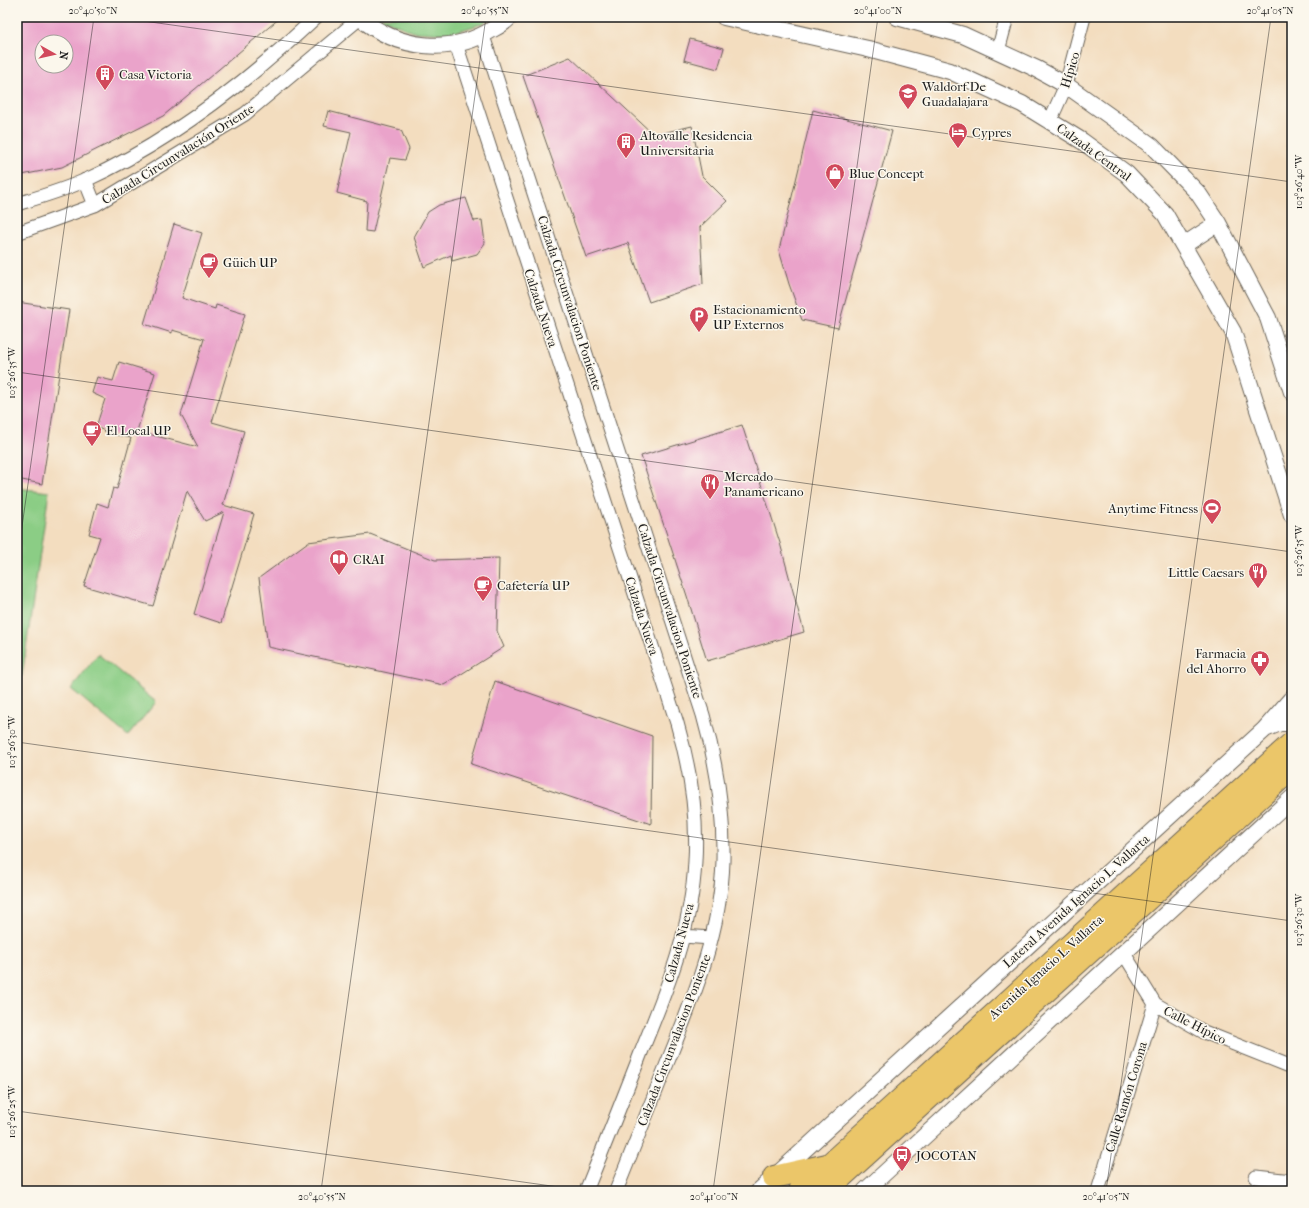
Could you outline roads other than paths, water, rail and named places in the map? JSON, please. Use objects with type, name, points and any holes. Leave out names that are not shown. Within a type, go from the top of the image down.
[{"type":"highway","name":"Avenida Ignacio L. Vallarta","points":[[826,1191],[837,1177],[1292,743]]},
{"type":"highway","name":"Avenida Ignacio L. Vallarta","points":[[800,1191],[837,1177],[1292,768]]},
{"type":"highway","points":[[767,1184],[837,1177]]},
{"type":"street","name":"Calzada Circunvalación Oriente","points":[[17,204],[85,180],[132,157],[230,92],[289,43],[316,17]]},
{"type":"street","points":[[360,18],[379,31],[399,40],[421,45],[456,44],[483,36],[510,17]]},
{"type":"street","name":"Calzada Central","points":[[724,17],[868,49],[950,71],[1022,104],[1082,141],[1127,174],[1165,214],[1233,332],[1292,515]]},
{"type":"street","points":[[896,17],[963,36],[998,50],[1066,85],[1152,146],[1198,193],[1218,223],[1268,318],[1292,392]]},
{"type":"street","points":[[998,50],[1007,17]]},
{"type":"street","name":"Hípico","points":[[1050,121],[1066,85],[1084,17]]},
{"type":"street","name":"Calzada Circunvalación Oriente","points":[[17,233],[95,206],[245,114],[360,18]]},
{"type":"street","name":"Calzada Circunvalacion Poniente","points":[[483,36],[701,708],[714,752],[723,819],[723,863],[719,901],[711,938],[700,977],[685,1019],[616,1191]]},
{"type":"street","name":"Calzada Nueva","points":[[456,44],[687,758],[695,821],[695,861],[691,896],[683,936],[659,1009],[586,1191]]},
{"type":"street","points":[[85,180],[95,206]]},
{"type":"street","points":[[1184,245],[1218,223]]},
{"type":"street","name":"Lateral Avenida Ignacio L. Vallarta","points":[[767,1184],[1264,730],[1292,698]]},
{"type":"street","points":[[1264,730],[1280,724],[1292,723]]},
{"type":"street","points":[[865,1191],[1290,798]]},
{"type":"street","points":[[683,936],[711,938]]},
{"type":"street","name":"Calle Hípico","points":[[1124,952],[1155,1004],[1204,1032],[1292,1067]]},
{"type":"street","name":"Calle Ramón Corona","points":[[1098,1191],[1155,1004]]},
{"type":"street","points":[[1256,1177],[1292,1181]]},
{"type":"place","name":"Casa Victoria","points":[[105,91]]},
{"type":"place","name":"Waldorf De Guadalajara","points":[[908,110]]},
{"type":"place","name":"Cypres","points":[[958,149]]},
{"type":"place","name":"Altovalle Residencia Universitaria","points":[[626,159]]},
{"type":"place","name":"Blue Concept","points":[[835,190]]},
{"type":"place","name":"Güich UP","points":[[209,279]]},
{"type":"place","name":"Estacionamiento UP Externos","points":[[699,333]]},
{"type":"place","name":"El Local UP","points":[[92,447]]},
{"type":"place","name":"Mercado Panamericano","points":[[710,500]]},
{"type":"place","name":"Anytime Fitness","points":[[1212,525]]},
{"type":"place","name":"CRAI","points":[[339,576]]},
{"type":"place","name":"Little Caesars","points":[[1258,589]]},
{"type":"place","name":"Cafetería UP","points":[[483,602]]},
{"type":"place","name":"Farmacia del Ahorro","points":[[1260,677]]},
{"type":"place","name":"JOCOTAN","points":[[902,1172]]}]
